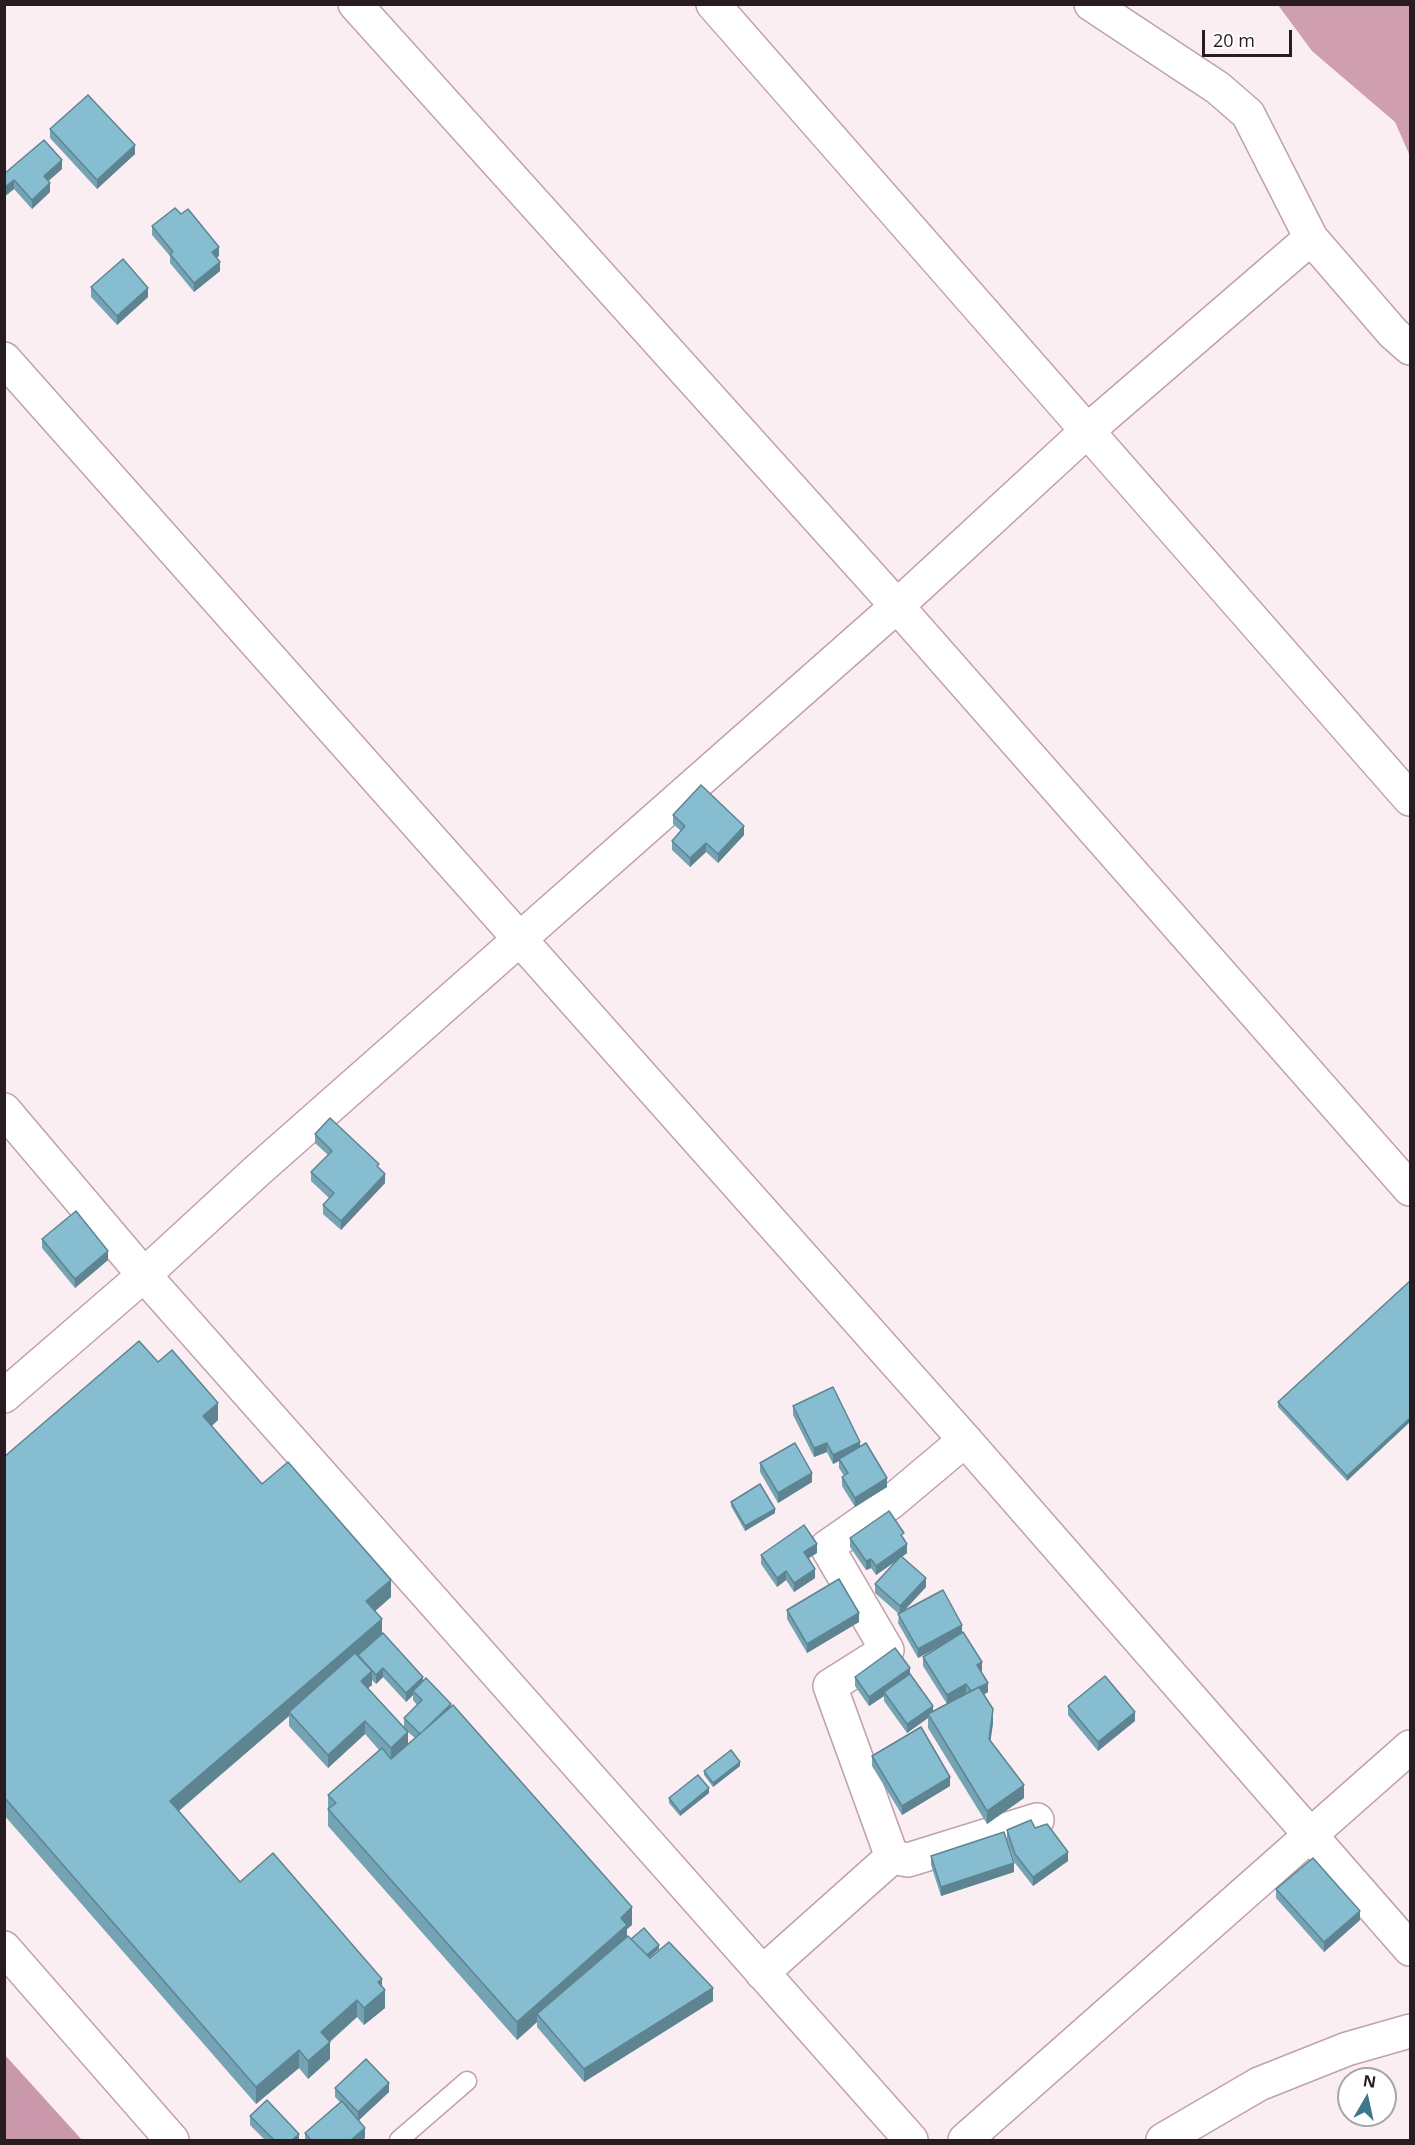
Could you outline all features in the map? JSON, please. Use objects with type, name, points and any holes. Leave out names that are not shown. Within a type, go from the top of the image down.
[{"type":"street","points":[[355,4],[897,606],[1410,1188]]},
{"type":"street","points":[[713,4],[1410,799]]},
{"type":"street","points":[[1091,4],[1218,88],[1248,114],[1311,238],[1394,333],[1410,348]]},
{"type":"street","points":[[4,1396],[144,1275],[258,1170],[897,606],[1087,432],[1311,238]]},
{"type":"street","points":[[4,359],[965,1440],[1410,1949]]},
{"type":"street","points":[[4,1110],[144,1275],[911,2140]]},
{"type":"street","points":[[892,1857],[830,1686],[887,1650],[827,1546],[890,1503],[965,1440]]},
{"type":"street","points":[[965,2140],[1410,1747]]},
{"type":"street","points":[[892,1857],[908,1860],[1037,1820]]},
{"type":"street","points":[[762,1973],[892,1857]]},
{"type":"street","points":[[4,1948],[172,2140]]},
{"type":"street","points":[[1163,2140],[1259,2084],[1347,2049],[1410,2031]]},
{"type":"lane","points":[[399,2140],[466,2081]]},
{"type":"shaded area","points":[[1278,5],[1410,5],[1410,156],[1395,122],[1312,51]]},
{"type":"shaded area","points":[[5,2055],[82,2140],[5,2140]]},
{"type":"building","points":[[88,95],[135,145],[97,180],[50,129]]},
{"type":"building","points":[[44,140],[62,160],[44,176],[50,183],[32,200],[14,180],[4,188],[4,174]]},
{"type":"building","points":[[175,208],[181,214],[188,209],[219,247],[212,252],[220,262],[194,283],[170,254],[173,252],[152,226]]},
{"type":"building","points":[[123,259],[148,288],[117,316],[91,287]]},
{"type":"building","points":[[701,785],[744,826],[718,854],[706,843],[690,858],[672,841],[685,826],[673,815]]},
{"type":"building","points":[[330,1118],[379,1164],[377,1166],[385,1174],[341,1221],[323,1205],[334,1193],[311,1172],[332,1151],[315,1134]]},
{"type":"building","points":[[76,1211],[108,1251],[75,1279],[42,1239]]},
{"type":"building","points":[[1410,1281],[1410,1418],[1347,1476],[1278,1402]]},
{"type":"building","points":[[139,1341],[158,1362],[172,1350],[218,1403],[203,1416],[262,1484],[288,1462],[391,1580],[366,1601],[382,1619],[170,1801],[240,1882],[273,1853],[382,1979],[378,1982],[385,1990],[364,2008],[357,2000],[321,2032],[330,2042],[308,2061],[299,2050],[256,2087],[4,1797],[4,1457]]},
{"type":"building","points":[[833,1387],[860,1442],[833,1455],[827,1443],[814,1448],[793,1406]]},
{"type":"building","points":[[795,1443],[812,1473],[778,1493],[760,1463]]},
{"type":"building","points":[[866,1443],[887,1478],[855,1498],[842,1477],[848,1473],[839,1459]]},
{"type":"building","points":[[760,1484],[775,1509],[745,1526],[731,1502]]},
{"type":"building","points":[[889,1511],[904,1533],[901,1535],[907,1544],[876,1566],[871,1559],[866,1561],[850,1538]]},
{"type":"building","points":[[804,1525],[817,1544],[804,1552],[815,1569],[794,1583],[786,1571],[777,1578],[761,1555]]},
{"type":"building","points":[[901,1556],[926,1578],[900,1606],[875,1584]]},
{"type":"building","points":[[839,1579],[859,1613],[807,1644],[787,1610]]},
{"type":"building","points":[[943,1590],[962,1625],[918,1649],[898,1614]]},
{"type":"building","points":[[963,1632],[982,1662],[977,1665],[988,1683],[971,1691],[966,1684],[947,1695],[923,1657]]},
{"type":"building","points":[[383,1633],[423,1677],[406,1693],[383,1668],[376,1675],[358,1655]]},
{"type":"building","points":[[895,1648],[910,1668],[869,1697],[855,1677]]},
{"type":"building","points":[[355,1653],[372,1671],[361,1681],[408,1732],[391,1748],[365,1721],[328,1755],[289,1712]]},
{"type":"building","points":[[910,1674],[933,1706],[907,1724],[884,1692]]},
{"type":"building","points":[[1105,1676],[1135,1712],[1098,1742],[1068,1706]]},
{"type":"building","points":[[426,1678],[451,1704],[420,1734],[404,1718],[422,1700],[413,1691]]},
{"type":"building","points":[[979,1687],[993,1709],[989,1739],[1024,1785],[987,1811],[928,1714]]},
{"type":"building","points":[[453,1705],[632,1907],[621,1918],[627,1925],[517,2022],[328,1809],[336,1803],[328,1795],[382,1748],[391,1759]]},
{"type":"building","points":[[921,1727],[950,1777],[902,1806],[872,1756]]},
{"type":"building","points":[[731,1750],[740,1762],[713,1783],[704,1771]]},
{"type":"building","points":[[698,1775],[709,1788],[680,1812],[669,1798]]},
{"type":"building","points":[[1031,1820],[1035,1828],[1047,1824],[1068,1852],[1033,1877],[1015,1854],[1007,1830]]},
{"type":"building","points":[[1004,1832],[1014,1863],[941,1887],[931,1856]]},
{"type":"building","points":[[1313,1858],[1360,1911],[1324,1942],[1276,1889]]},
{"type":"building","points":[[644,1928],[659,1945],[647,1955],[631,1939]]},
{"type":"building","points":[[628,1936],[650,1958],[669,1942],[713,1988],[584,2069],[537,2014]]},
{"type":"building","points":[[366,2059],[389,2083],[358,2112],[335,2088]]},
{"type":"building","points":[[267,2100],[299,2134],[292,2140],[274,2140],[250,2116]]},
{"type":"building","points":[[342,2101],[365,2128],[351,2140],[311,2140],[305,2133]]}]
